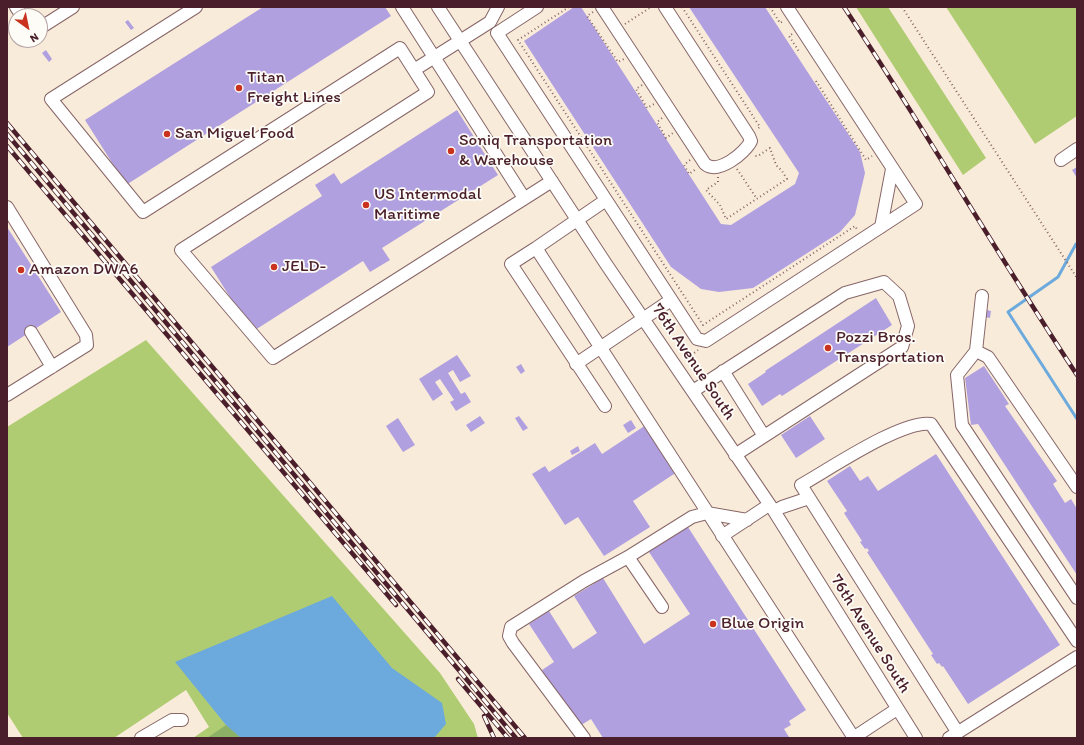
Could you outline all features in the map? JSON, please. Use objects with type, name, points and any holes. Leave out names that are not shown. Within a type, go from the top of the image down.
[{"type":"street","points":[[48,23],[73,7]]},
{"type":"street","points":[[196,7],[51,100],[143,212],[400,48],[428,92],[181,250],[273,358],[552,181]]},
{"type":"street","points":[[402,7],[524,198]]},
{"type":"street","name":"76th Avenue South","points":[[438,7],[577,220],[772,508],[916,738]]},
{"type":"street","points":[[414,70],[490,22],[498,7]]},
{"type":"street","points":[[537,7],[497,33],[697,339],[706,341],[916,204],[787,7]]},
{"type":"street","points":[[602,7],[705,164],[713,167],[723,165],[746,149],[751,142],[749,136],[665,7]]},
{"type":"street","points":[[1061,160],[1077,149]]},
{"type":"street","points":[[881,227],[892,169]]},
{"type":"street","points":[[604,406],[511,264],[606,200]]},
{"type":"street","points":[[7,207],[86,335],[87,345],[7,395]]},
{"type":"street","points":[[536,248],[854,738],[897,709]]},
{"type":"street","points":[[693,391],[845,293],[884,282],[899,296],[908,326],[902,347],[735,455]]},
{"type":"street","points":[[982,296],[976,351],[957,375],[962,425],[1077,598]]},
{"type":"street","points":[[576,364],[671,300]]},
{"type":"street","points":[[31,332],[52,367]]},
{"type":"street","points":[[976,351],[988,357],[1077,488]]},
{"type":"street","points":[[723,371],[764,436]]},
{"type":"street","points":[[1077,641],[931,424],[925,423],[896,431],[801,485],[954,735],[1077,657]]},
{"type":"street","points":[[722,536],[746,520],[772,508],[782,507],[809,498]]},
{"type":"street","points":[[584,738],[513,643],[509,636],[511,627],[557,597],[628,557],[680,523],[707,513],[746,520]]},
{"type":"street","points":[[628,557],[662,607]]},
{"type":"street","points":[[141,738],[172,720],[182,720]]},
{"type":"path","points":[[569,7],[518,40],[703,325],[855,226],[859,233]]},
{"type":"path","points":[[591,7],[594,12],[587,16],[618,62],[625,58],[628,64]]},
{"type":"path","points":[[603,39],[651,7]]},
{"type":"path","points":[[682,7],[760,127],[754,132]]},
{"type":"path","points":[[902,7],[1077,278]]},
{"type":"path","points":[[639,80],[643,85],[636,89],[647,108],[654,104],[657,108]]},
{"type":"path","points":[[816,81],[866,160],[874,155]]},
{"type":"path","points":[[660,113],[664,118],[657,122],[666,138],[673,133],[676,138]]},
{"type":"path","points":[[716,174],[718,177],[718,182],[706,190],[720,205],[726,219],[788,177],[776,165],[770,148],[758,156],[752,156],[751,152]]},
{"type":"path","points":[[687,155],[690,160],[684,165],[689,174],[697,168],[699,170]]},
{"type":"path","points":[[735,166],[757,199]]},
{"type":"green space","points":[[856,7],[888,7],[986,158],[963,175]]},
{"type":"green space","points":[[946,7],[1077,7],[1077,116],[1035,144]]},
{"type":"green space","points":[[146,340],[440,673],[474,724],[478,738],[193,738],[209,727],[186,690],[114,738],[23,738],[7,713],[7,427]]},
{"type":"green space","points":[[226,725],[241,738],[207,738]]},
{"type":"water","points":[[332,596],[392,668],[442,703],[446,724],[434,738],[241,738],[226,725],[175,662]]},
{"type":"building","points":[[263,7],[385,7],[391,16],[126,185],[85,120]]},
{"type":"building","points":[[574,7],[581,7],[721,224],[731,225],[795,184],[799,173],[689,7],[765,7],[860,152],[865,173],[855,215],[840,232],[753,288],[719,292],[701,289],[671,267],[524,41]]},
{"type":"building","points":[[128,20],[134,28],[131,30],[125,22]]},
{"type":"building","points":[[46,50],[52,59],[49,62],[42,53]]},
{"type":"building","points":[[457,110],[498,175],[382,248],[390,260],[370,272],[363,261],[252,332],[211,267],[322,196],[315,185],[334,173],[341,184]]},
{"type":"building","points":[[1077,167],[1077,178],[1072,170]]},
{"type":"building","name":"Amazon DWA6","points":[[7,227],[61,312],[7,347]]},
{"type":"building","name":"Pozzi Bros. Transportation","points":[[876,298],[892,325],[782,396],[780,394],[762,406],[748,384],[766,372],[765,371]]},
{"type":"building","points":[[987,310],[991,311],[990,318],[985,317]]},
{"type":"building","points":[[457,355],[471,376],[460,382],[453,370],[448,373],[461,394],[465,392],[471,402],[456,411],[450,402],[454,400],[440,379],[435,382],[443,394],[433,401],[419,379]]},
{"type":"building","points":[[521,364],[525,371],[521,374],[516,367]]},
{"type":"building","points":[[984,366],[1009,404],[1005,406],[1057,481],[1053,484],[1065,503],[1071,499],[1077,509],[1077,575],[978,424],[971,425],[965,378]]},
{"type":"building","points":[[480,416],[485,423],[471,432],[466,425]]},
{"type":"building","points":[[519,416],[528,428],[523,431],[515,418]]},
{"type":"building","points":[[810,416],[825,439],[796,458],[781,435]]},
{"type":"building","points":[[398,418],[415,445],[403,452],[386,426]]},
{"type":"building","points":[[631,420],[636,428],[628,433],[623,425]]},
{"type":"building","points":[[646,425],[677,472],[633,501],[650,527],[604,556],[578,517],[565,525],[532,474],[545,466],[549,472],[595,443],[602,454]]},
{"type":"building","points":[[578,446],[580,451],[572,455],[570,451]]},
{"type":"building","points":[[936,454],[1060,645],[968,704],[943,666],[942,667],[939,663],[937,664],[931,655],[933,654],[867,552],[869,551],[867,548],[865,549],[860,542],[862,541],[844,513],[847,511],[827,481],[850,466],[860,481],[868,476],[878,491]]},
{"type":"building","name":"Blue Origin","points":[[686,524],[806,710],[789,721],[791,725],[784,729],[789,737],[788,738],[603,738],[591,719],[578,727],[542,670],[554,662],[529,624],[549,611],[573,649],[597,633],[574,596],[603,578],[644,644],[690,614],[647,549]]},
{"type":"waterway","points":[[1076,244],[1058,277],[1008,312],[1077,419]]},
{"type":"railway","points":[[844,7],[1077,375]]},
{"type":"railway","points":[[7,123],[525,738]]},
{"type":"railway","points":[[7,134],[516,738]]},
{"type":"railway","points":[[7,146],[396,605]]},
{"type":"railway","points":[[458,679],[508,738]]},
{"type":"railway","points":[[484,716],[494,738]]},
{"type":"place","name":"Titan Freight Lines","points":[[239,88]]},
{"type":"place","name":"San Miguel Food","points":[[167,134]]},
{"type":"place","name":"Soniq Transportation & Warehouse","points":[[451,151]]},
{"type":"place","name":"US Intermodal Maritime","points":[[366,205]]},
{"type":"place","name":"JELD-","points":[[274,267]]},
{"type":"place","name":"Amazon DWA6","points":[[21,270]]},
{"type":"place","name":"Pozzi Bros. Transportation","points":[[828,348]]},
{"type":"place","name":"Blue Origin","points":[[713,624]]}]
